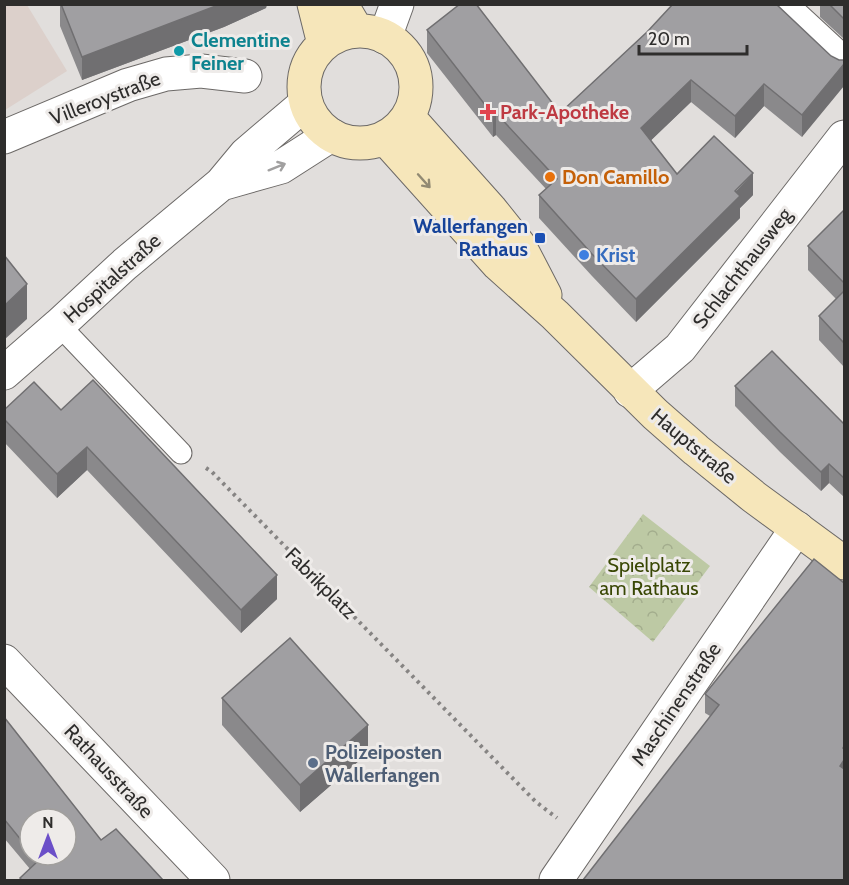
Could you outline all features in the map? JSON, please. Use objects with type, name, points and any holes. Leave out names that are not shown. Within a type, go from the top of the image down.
[{"type":"main road","points":[[314,4],[324,44]]},
{"type":"main road","points":[[361,24],[396,44],[405,54],[416,78],[416,91],[414,105],[397,127],[372,142],[358,143],[344,141],[331,135],[320,126],[306,103],[304,83],[311,62],[324,44],[361,24]]},
{"type":"main road","name":"Hauptstraße","points":[[397,127],[491,210],[519,245],[555,315],[630,390],[696,450],[754,497],[844,563]]},
{"type":"street","points":[[361,24],[397,4]]},
{"type":"street","points":[[779,4],[844,64]]},
{"type":"street","name":"Villeroystraße","points":[[4,137],[128,85],[166,74],[201,71],[245,76]]},
{"type":"street","name":"Hospitalstraße","points":[[4,373],[125,264],[221,184],[246,154],[306,103]]},
{"type":"street","name":"Hospitalstraße","points":[[221,184],[281,167],[331,135]]},
{"type":"street","name":"Schlachthausweg","points":[[630,390],[680,348],[844,137]]},
{"type":"street","name":"Maschinenstraße","points":[[556,880],[797,528]]},
{"type":"street","name":"Rathausstraße","points":[[4,661],[213,880]]},
{"type":"lane","points":[[59,325],[181,453]]},
{"type":"path","name":"Fabrikplatz","points":[[181,453],[212,472],[536,801],[584,840]]},
{"type":"shaded area","points":[[5,4],[27,5],[67,71],[5,110]]},
{"type":"green space","name":"Spielplatz am Rathaus","points":[[643,514],[710,566],[653,642],[589,587]]},
{"type":"building","points":[[61,4],[221,4],[82,57]]},
{"type":"building","points":[[460,4],[476,4],[560,113],[647,32],[673,4],[776,4],[831,56],[844,60],[844,64],[802,115],[764,84],[735,116],[691,80],[641,128],[677,174],[714,136],[753,173],[735,191],[740,196],[636,299],[539,195],[557,179],[496,113],[493,115],[427,30]]},
{"type":"building","points":[[829,4],[844,4],[844,19]]},
{"type":"building","points":[[844,210],[844,283],[808,246]]},
{"type":"building","points":[[4,255],[27,284],[4,306]]},
{"type":"building","points":[[844,291],[844,343],[819,316]]},
{"type":"building","points":[[772,351],[844,424],[844,478],[829,464],[821,472],[735,386]]},
{"type":"building","points":[[93,380],[277,575],[241,610],[87,447],[57,474],[4,419],[4,410],[34,382],[61,410]]},
{"type":"building","points":[[814,559],[844,583],[844,760],[840,766],[844,769],[844,880],[583,880],[719,705],[705,694]]},
{"type":"building","points":[[290,638],[368,725],[300,785],[222,698]]},
{"type":"building","points":[[4,717],[75,807],[18,807],[18,836],[4,819]]},
{"type":"building","points":[[78,811],[101,840],[116,829],[163,880],[22,880],[20,878],[32,867],[78,867]]},
{"type":"place","name":"Clementine Feiner","points":[[179,51]]},
{"type":"place","name":"Park-Apotheke","points":[[488,112]]},
{"type":"place","name":"Don Camillo","points":[[550,177]]},
{"type":"place","name":"Wallerfangen Rathaus","points":[[540,238]]},
{"type":"place","name":"Krist","points":[[584,255]]},
{"type":"place","name":"Polizeiposten Wallerfangen","points":[[313,763]]}]
